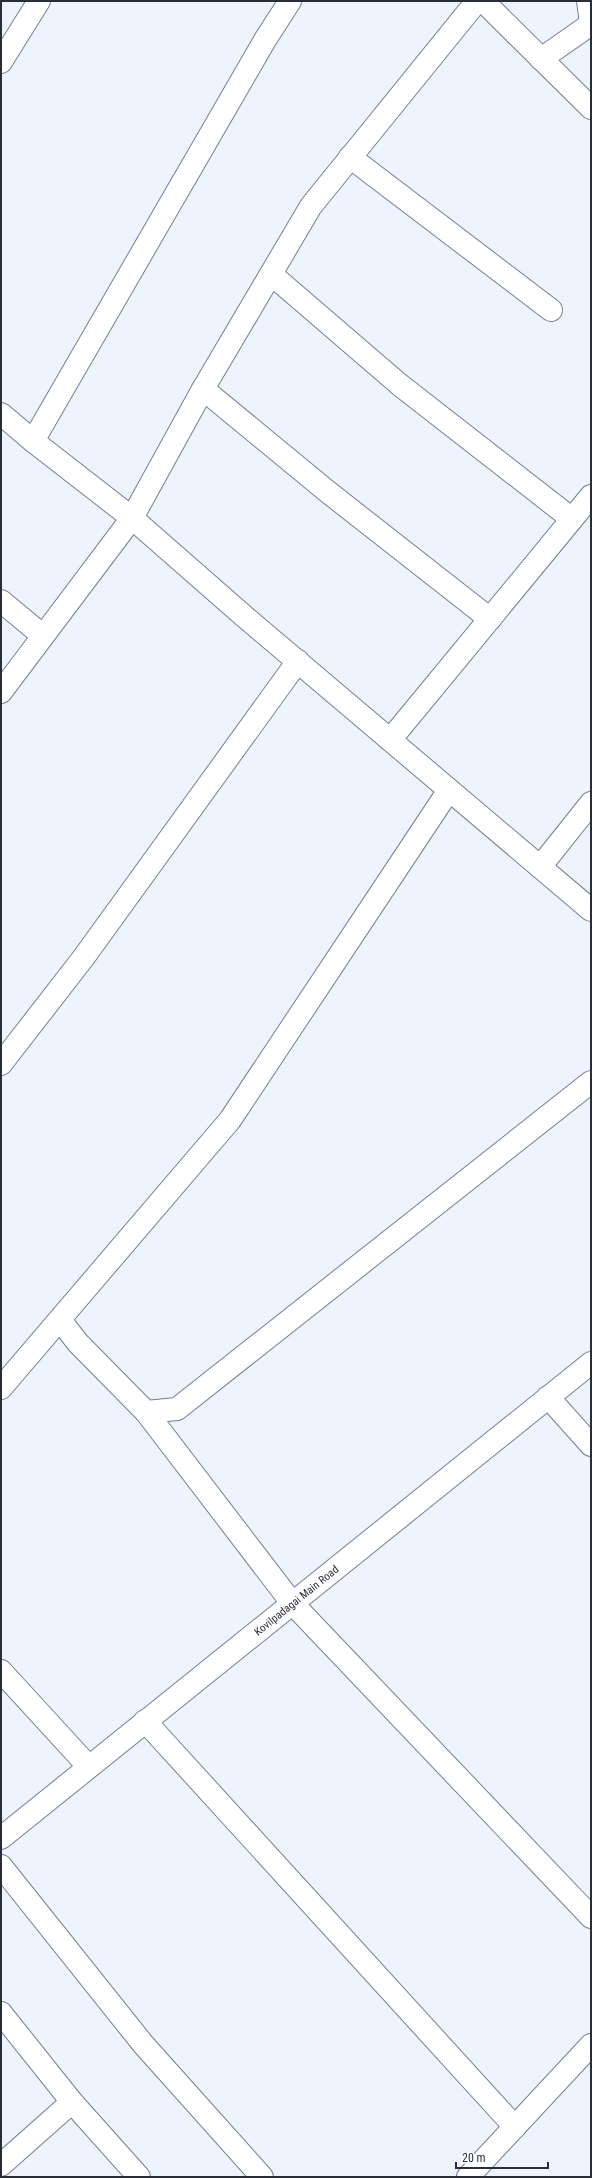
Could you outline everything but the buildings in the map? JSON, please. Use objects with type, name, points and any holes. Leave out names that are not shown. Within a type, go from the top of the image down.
[{"type":"street","points":[[1,62],[39,1]]},
{"type":"street","points":[[33,441],[265,40],[290,1]]},
{"type":"street","points":[[1,692],[42,635],[132,518],[203,389],[311,206],[477,1]]},
{"type":"street","points":[[483,1],[591,108]]},
{"type":"street","points":[[541,59],[591,24],[588,1]]},
{"type":"street","points":[[350,157],[551,310]]},
{"type":"street","points":[[271,274],[400,385],[572,519]]},
{"type":"street","points":[[203,389],[328,492],[490,619]]},
{"type":"street","points":[[1,414],[33,441],[132,518],[390,740],[591,910]]},
{"type":"street","points":[[390,740],[591,496]]},
{"type":"street","points":[[1,601],[42,635]]},
{"type":"street","points":[[1,1064],[84,957],[298,661]]},
{"type":"street","points":[[1,1388],[230,1120],[449,790]]},
{"type":"street","points":[[540,867],[591,803]]},
{"type":"street","points":[[146,1412],[177,1409],[591,1082]]},
{"type":"street","points":[[60,1320],[78,1343],[146,1412],[292,1603],[591,1917]]},
{"type":"street","name":"Kovilpadagai Main Road","points":[[1,1838],[591,1363]]},
{"type":"street","points":[[548,1397],[591,1445]]},
{"type":"street","points":[[1,1671],[89,1767]]},
{"type":"street","points":[[145,1721],[515,2127]]},
{"type":"street","points":[[1,1866],[143,2044],[262,2177]]},
{"type":"street","points":[[1,2013],[72,2102],[139,2177]]},
{"type":"street","points":[[468,2177],[591,2045]]},
{"type":"street","points":[[1,2165],[72,2102]]}]
